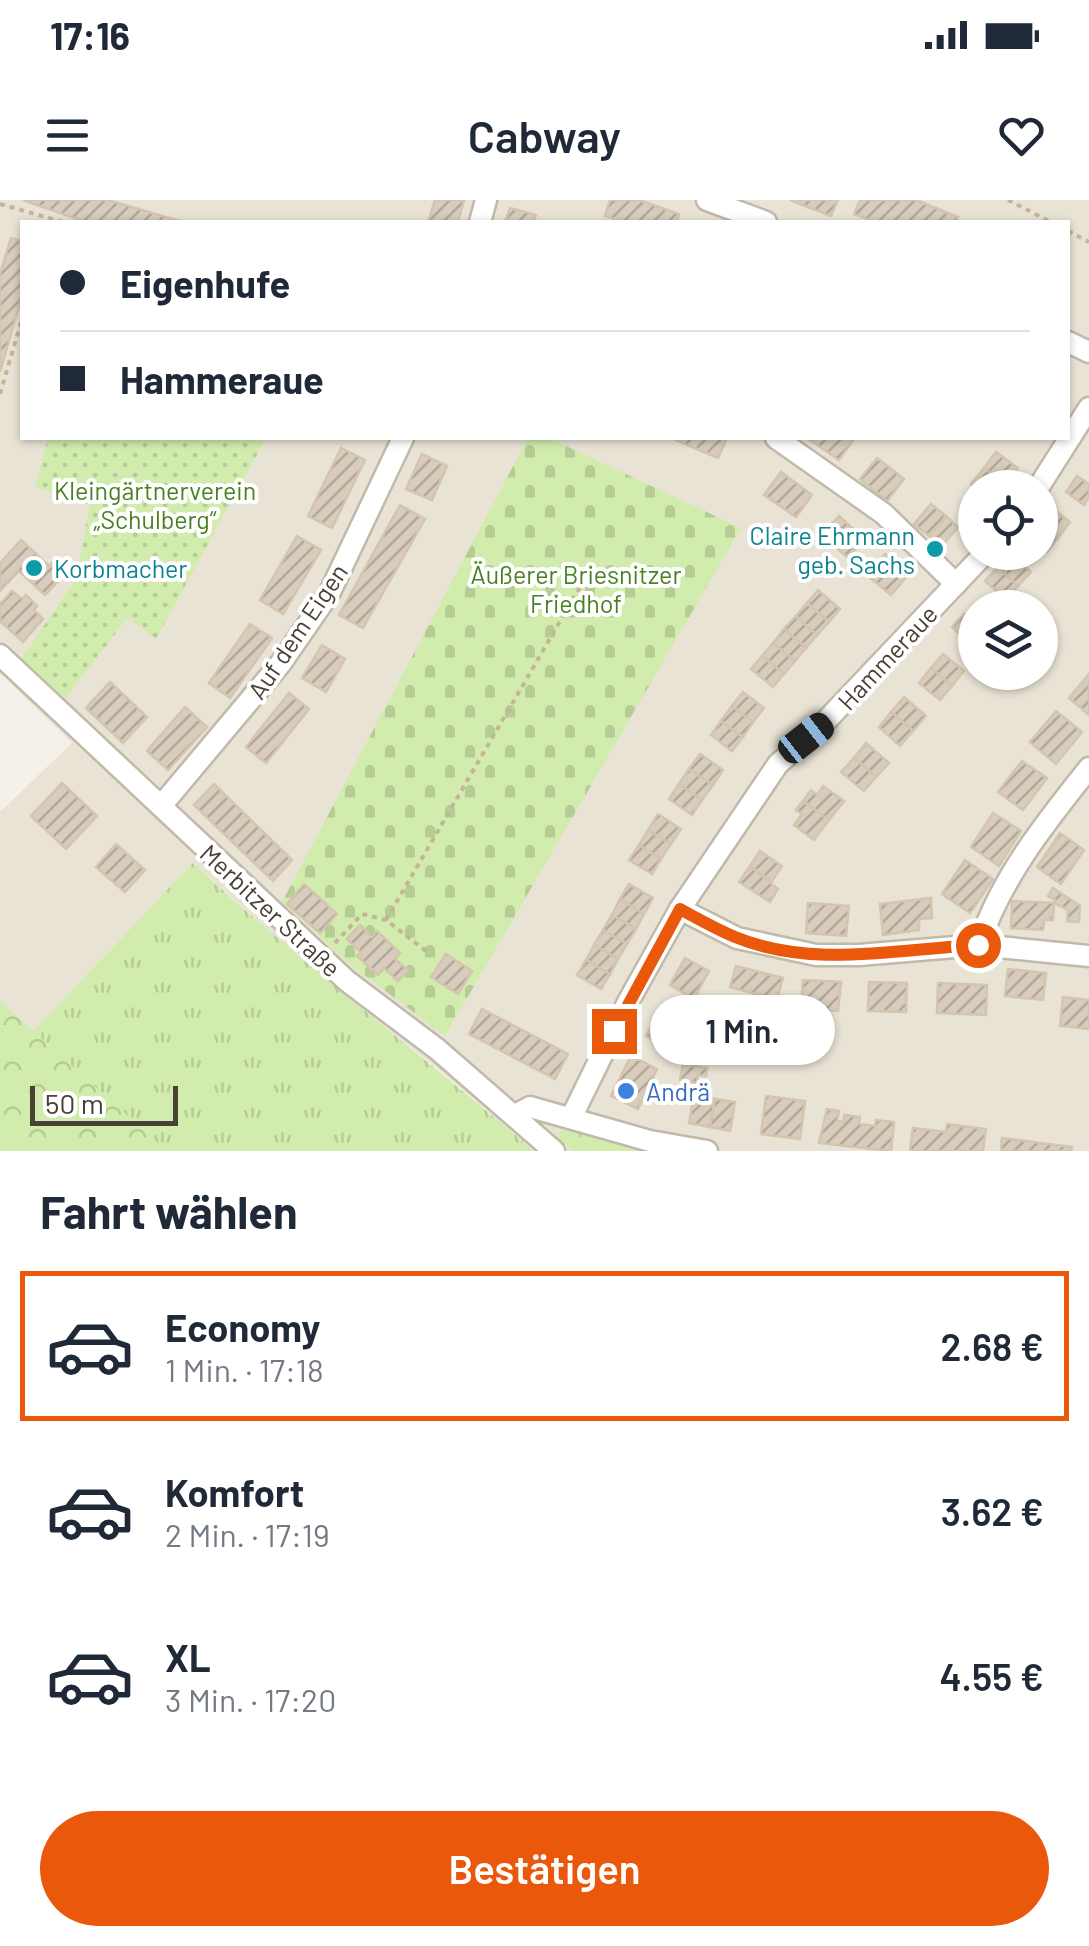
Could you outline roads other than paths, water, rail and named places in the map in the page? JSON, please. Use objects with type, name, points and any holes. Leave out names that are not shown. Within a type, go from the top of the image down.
[{"type":"street","points":[[708,200],[761,220]]},
{"type":"street","points":[[1070,438],[1089,408]]},
{"type":"street","name":"Auf dem Eigen","points":[[161,806],[281,663],[330,592],[402,440]]},
{"type":"street","points":[[779,440],[884,514],[956,584]]},
{"type":"street","points":[[1049,470],[1069,440]]},
{"type":"street","name":"Hammeraue","points":[[571,1118],[628,1002],[680,909],[778,764],[822,726],[969,570]]},
{"type":"street","name":"Merbitzer Straße","points":[[0,655],[322,958],[516,1115],[554,1151]]},
{"type":"street","points":[[978,945],[1004,886],[1089,768]]},
{"type":"street","points":[[680,909],[737,938],[816,955],[978,945],[1089,956]]},
{"type":"street","points":[[516,1115],[530,1107],[650,1141],[706,1151]]},
{"type":"place","name":"Claire Ehrmann geb. Sachs","points":[[935,549]]},
{"type":"place","name":"Korbmacher","points":[[34,568]]},
{"type":"place","name":"Andrä","points":[[626,1091]]},
{"type":"park label","name":"Kleingärtnerverein „Schulberg“","points":[[155,504]]},
{"type":"park label","name":"Äußerer Briesnitzer Friedhof","points":[[576,588]]}]
